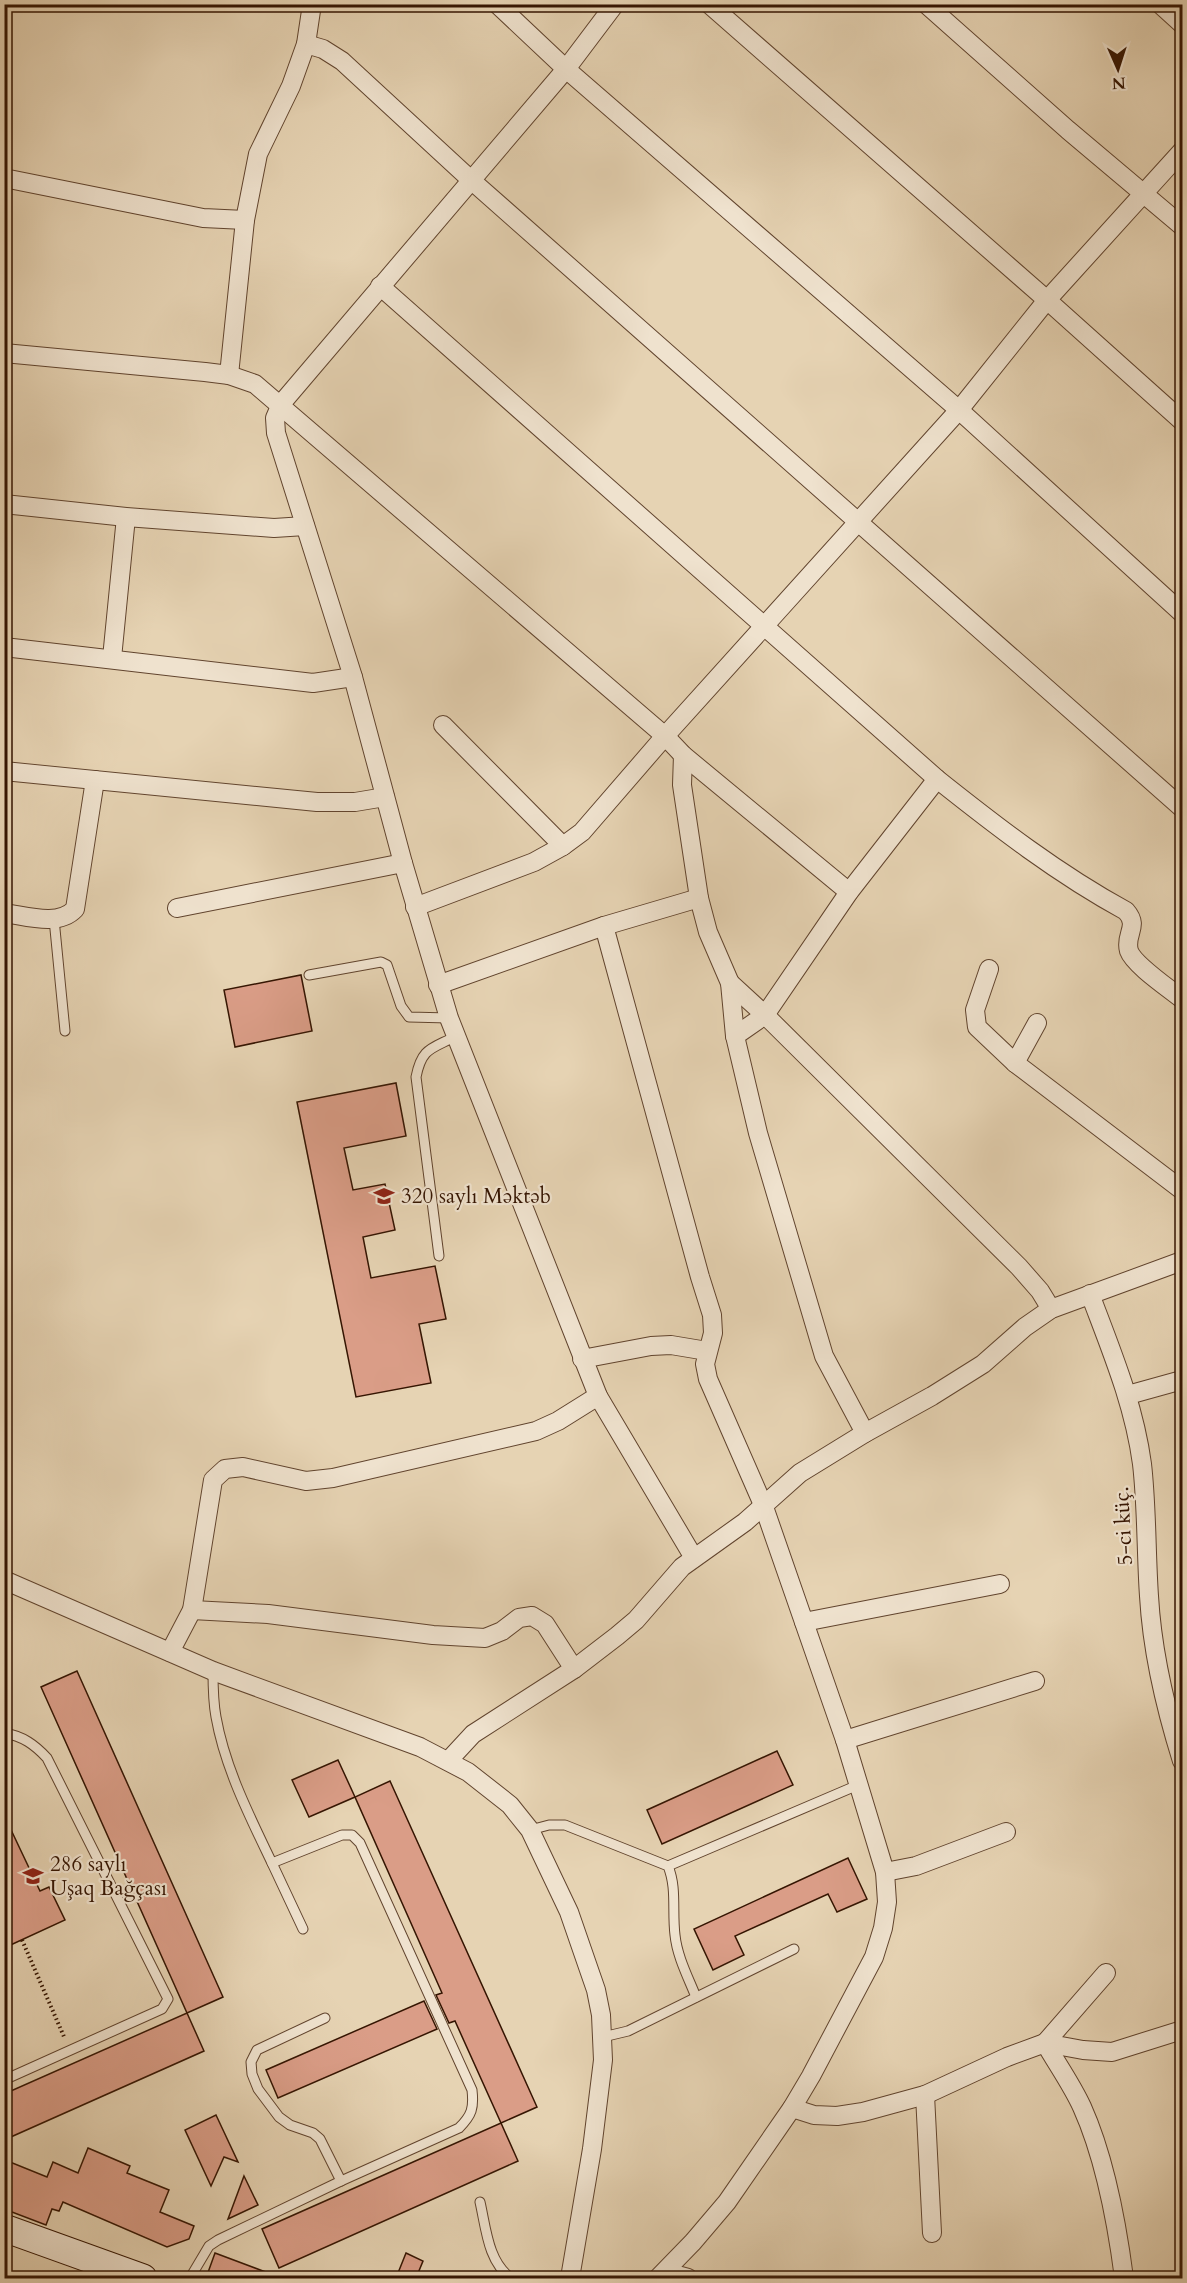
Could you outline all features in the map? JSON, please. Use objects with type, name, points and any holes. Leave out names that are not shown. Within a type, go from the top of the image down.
[{"type":"street","points":[[229,375],[245,220],[258,154],[291,86],[306,44],[312,4]]},
{"type":"street","points":[[496,4],[566,69],[960,410],[1182,613]]},
{"type":"street","points":[[615,4],[566,69],[281,404],[275,418],[276,433],[353,677],[415,907],[449,1018],[598,1396],[694,1558]]},
{"type":"street","points":[[709,4],[1182,421]]},
{"type":"street","points":[[926,4],[1068,130],[1182,226]]},
{"type":"street","points":[[1160,4],[1182,24]]},
{"type":"street","points":[[306,44],[323,49],[342,61],[471,180],[1182,807]]},
{"type":"street","points":[[415,907],[534,862],[563,846],[582,831],[960,410],[1047,300],[1182,151]]},
{"type":"street","points":[[4,178],[203,218],[245,220]]},
{"type":"street","points":[[380,286],[937,779],[988,820],[1126,911],[1133,925],[1128,942],[1130,953],[1137,962],[1182,999]]},
{"type":"street","points":[[4,353],[229,375],[255,384],[665,736],[683,755],[849,892]]},
{"type":"street","points":[[4,504],[126,517],[274,528],[305,526]]},
{"type":"street","points":[[112,658],[126,517]]},
{"type":"street","points":[[4,647],[313,683],[353,677]]},
{"type":"street","points":[[443,725],[563,846]]},
{"type":"street","points":[[683,755],[682,785],[699,898],[708,932],[729,983],[735,1036],[758,1133],[824,1356],[865,1433]]},
{"type":"street","points":[[4,771],[317,802],[355,802],[385,797]]},
{"type":"street","points":[[735,1036],[765,1016],[849,892],[937,779]]},
{"type":"street","points":[[4,913],[54,919],[69,916],[75,909],[95,780]]},
{"type":"street","points":[[177,908],[403,863]]},
{"type":"street","points":[[438,985],[604,926],[699,898]]},
{"type":"street","points":[[604,926],[712,1315],[713,1333],[705,1364],[708,1379],[764,1507],[845,1740],[885,1872],[887,1902],[883,1928],[874,1957],[817,2066],[792,2108],[726,2202],[662,2275]]},
{"type":"street","points":[[989,969],[975,1010],[977,1027],[1015,1063],[1182,1190]]},
{"type":"street","points":[[729,983],[1019,1267],[1040,1291],[1051,1309]]},
{"type":"street","points":[[1015,1063],[1037,1023]]},
{"type":"street","points":[[448,1761],[473,1734],[574,1669],[636,1620],[682,1567],[722,1540],[764,1507],[800,1473],[983,1364],[1025,1327],[1051,1309],[1182,1261]]},
{"type":"street","name":"5-ci küç.","points":[[1090,1294],[1128,1395],[1142,1464],[1149,1599],[1173,1733],[1182,1761]]},
{"type":"street","points":[[582,1359],[671,1345],[707,1351]]},
{"type":"street","points":[[1128,1395],[1182,1380]]},
{"type":"street","points":[[170,1652],[192,1610],[213,1480],[225,1469],[243,1467],[306,1481],[333,1478],[536,1431],[558,1421],[598,1396]]},
{"type":"street","points":[[4,1580],[213,1671],[370,1728],[448,1761],[489,1787],[510,1805],[530,1830],[569,1912],[596,1990],[603,2037],[603,2060],[592,2149],[570,2278]]},
{"type":"street","points":[[804,1622],[1000,1584]]},
{"type":"street","points":[[192,1610],[268,1614],[433,1635],[485,1638],[502,1631],[519,1618],[532,1616],[545,1624],[574,1669]]},
{"type":"street","points":[[845,1740],[1035,1681]]},
{"type":"street","points":[[885,1872],[916,1866],[1006,1832]]},
{"type":"street","points":[[792,2108],[814,2115],[837,2116],[887,2106],[925,2095],[1007,2057],[1045,2043],[1106,1973]]},
{"type":"street","points":[[1045,2043],[1083,2050],[1112,2052],[1182,2030]]},
{"type":"street","points":[[1045,2043],[1082,2108],[1098,2153],[1118,2229],[1124,2278]]},
{"type":"street","points":[[925,2095],[932,2233]]},
{"type":"street","points":[[4,2228],[143,2278]]},
{"type":"street","points":[[662,2275],[688,2278]]},
{"type":"lane","points":[[54,919],[65,1031]]},
{"type":"lane","points":[[309,975],[381,962],[387,965],[401,1006],[409,1017],[449,1018]]},
{"type":"lane","points":[[439,1256],[416,1077],[423,1053],[456,1036]]},
{"type":"lane","points":[[213,1671],[216,1718],[226,1755],[246,1809],[303,1929]]},
{"type":"lane","points":[[4,1733],[14,1734],[35,1744],[47,1758],[168,1999],[162,2009],[4,2080]]},
{"type":"lane","points":[[530,1830],[549,1825],[565,1825],[668,1866],[858,1785]]},
{"type":"lane","points":[[190,2278],[209,2246],[341,2181],[459,2128],[470,2117],[472,2090],[360,1844],[352,1835],[342,1835],[272,1863]]},
{"type":"lane","points":[[668,1866],[672,1876],[675,1935],[679,1953],[696,1996]]},
{"type":"lane","points":[[603,2037],[628,2031],[794,1950]]},
{"type":"lane","points":[[325,2018],[257,2050],[251,2062],[252,2074],[258,2089],[279,2117],[290,2125],[313,2133],[320,2139],[341,2181]]},
{"type":"lane","points":[[480,2202],[495,2261],[503,2273],[511,2278]]},
{"type":"path","points":[[22,1940],[70,2050]]},
{"type":"building","points":[[301,975],[312,1031],[235,1047],[224,990]]},
{"type":"building","points":[[396,1083],[406,1136],[344,1148],[353,1190],[385,1184],[395,1230],[363,1237],[371,1278],[435,1266],[446,1319],[419,1324],[431,1383],[356,1397],[297,1102]]},
{"type":"building","points":[[77,1671],[223,1997],[187,2013],[41,1687]]},
{"type":"building","points":[[777,1751],[793,1785],[662,1844],[647,1810]]},
{"type":"building","points":[[338,1760],[355,1797],[309,1817],[292,1780]]},
{"type":"building","points":[[390,1781],[537,2107],[501,2123],[455,2021],[449,2023],[436,1995],[442,1993],[355,1797]]},
{"type":"building","points":[[4,1815],[40,1891],[49,1887],[65,1920],[4,1948]]},
{"type":"building","points":[[848,1858],[867,1899],[837,1912],[828,1894],[735,1936],[744,1955],[713,1970],[694,1929]]},
{"type":"building","points":[[424,2001],[437,2029],[278,2098],[266,2070]]},
{"type":"building","points":[[187,2013],[204,2051],[4,2140],[4,2094]]},
{"type":"building","points":[[216,2115],[238,2162],[224,2157],[211,2186],[185,2130]]},
{"type":"building","points":[[501,2123],[518,2161],[279,2268],[262,2229]]},
{"type":"building","points":[[88,2148],[130,2166],[127,2173],[169,2190],[160,2212],[194,2226],[189,2239],[167,2247],[63,2202],[59,2211],[52,2209],[46,2225],[4,2209],[4,2177],[10,2162],[47,2177],[53,2162],[78,2173]]},
{"type":"building","points":[[244,2176],[258,2205],[228,2219]]},
{"type":"building","points":[[215,2253],[279,2277],[279,2278],[206,2278]]},
{"type":"building","points":[[406,2253],[423,2261],[416,2278],[396,2278]]},
{"type":"place","name":"320 saylı Məktəb","points":[[384,1196]]},
{"type":"place","name":"286 saylı Uşaq Bağçası","points":[[33,1876]]}]
